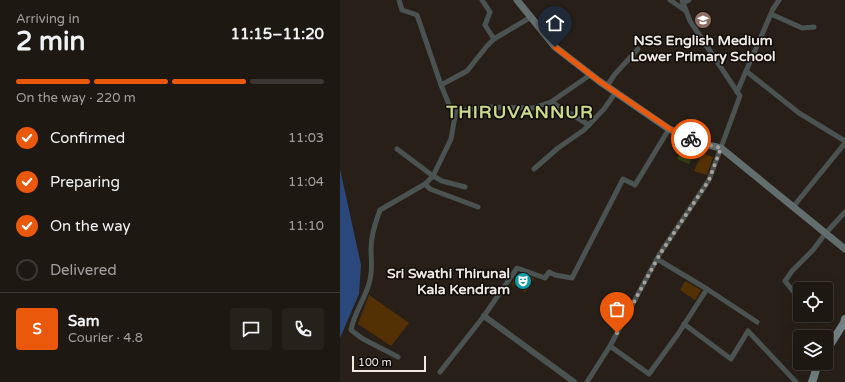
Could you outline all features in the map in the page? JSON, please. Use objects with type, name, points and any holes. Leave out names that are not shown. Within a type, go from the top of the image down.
[{"type":"main road","points":[[517,0],[555,47],[590,75],[670,129],[700,143],[721,148],[845,249]]},
{"type":"main road","points":[[833,342],[844,325]]},
{"type":"main road","points":[[812,382],[815,370]]},
{"type":"street","points":[[398,0],[402,10],[417,15],[441,85],[455,116],[451,139],[433,176],[425,184],[380,210],[374,226],[371,250],[373,266],[370,282],[353,319],[351,330],[363,339],[398,357]]},
{"type":"street","points":[[482,0],[490,12],[485,25],[494,39]]},
{"type":"street","points":[[670,0],[686,11]]},
{"type":"street","points":[[587,382],[610,346],[657,259],[709,180],[740,96],[690,21],[682,2],[689,0]]},
{"type":"street","points":[[737,92],[771,14],[779,0]]},
{"type":"street","points":[[771,14],[802,28],[814,27]]},
{"type":"street","points":[[441,85],[467,71],[494,39],[531,17]]},
{"type":"street","points":[[607,86],[615,74],[638,49]]},
{"type":"street","points":[[746,71],[799,113],[845,142],[793,207]]},
{"type":"street","points":[[454,112],[484,107],[532,108],[551,102],[590,75]]},
{"type":"street","points":[[534,169],[558,148],[590,125],[616,92]]},
{"type":"street","points":[[551,102],[590,125]]},
{"type":"street","points":[[440,372],[484,316],[518,268],[545,278],[549,272],[555,275],[572,278],[623,179],[635,185],[670,129]]},
{"type":"street","points":[[397,149],[442,182],[465,187]]},
{"type":"street","points":[[425,184],[430,189],[478,207]]},
{"type":"street","points":[[793,291],[785,281],[792,271],[813,250],[845,212]]},
{"type":"street","points":[[657,259],[757,322]]},
{"type":"street","points":[[610,346],[649,374],[707,290]]},
{"type":"street","points":[[484,316],[574,382]]},
{"type":"street","points":[[684,324],[730,359],[748,331],[796,382]]},
{"type":"green space","points":[[683,147],[695,152],[689,164],[677,159]]},
{"type":"water","points":[[340,169],[361,265],[359,294],[340,338]]},
{"type":"building","points":[[702,153],[713,157],[707,175],[694,171]]},
{"type":"building","name":"Sri Swathi Thirunal Kala Kendram","points":[[519,273],[534,278],[525,292],[512,284]]},
{"type":"building","points":[[685,281],[701,290],[695,300],[680,290]]},
{"type":"building","points":[[369,295],[409,323],[391,346],[358,324]]},
{"type":"way so far","points":[[617,333],[660,254],[709,180],[721,148],[700,143],[691,139]]},
{"type":"place","name":"NSS English Medium Lower Primary School","points":[[703,20]]},
{"type":"place","name":"Sri Swathi Thirunal Kala Kendram","points":[[523,281]]},
{"type":"district","name":"THIRUVANNUR","points":[[520,112]]},
{"type":"route","points":[[555,47],[599,81],[670,129],[691,139]]}]
